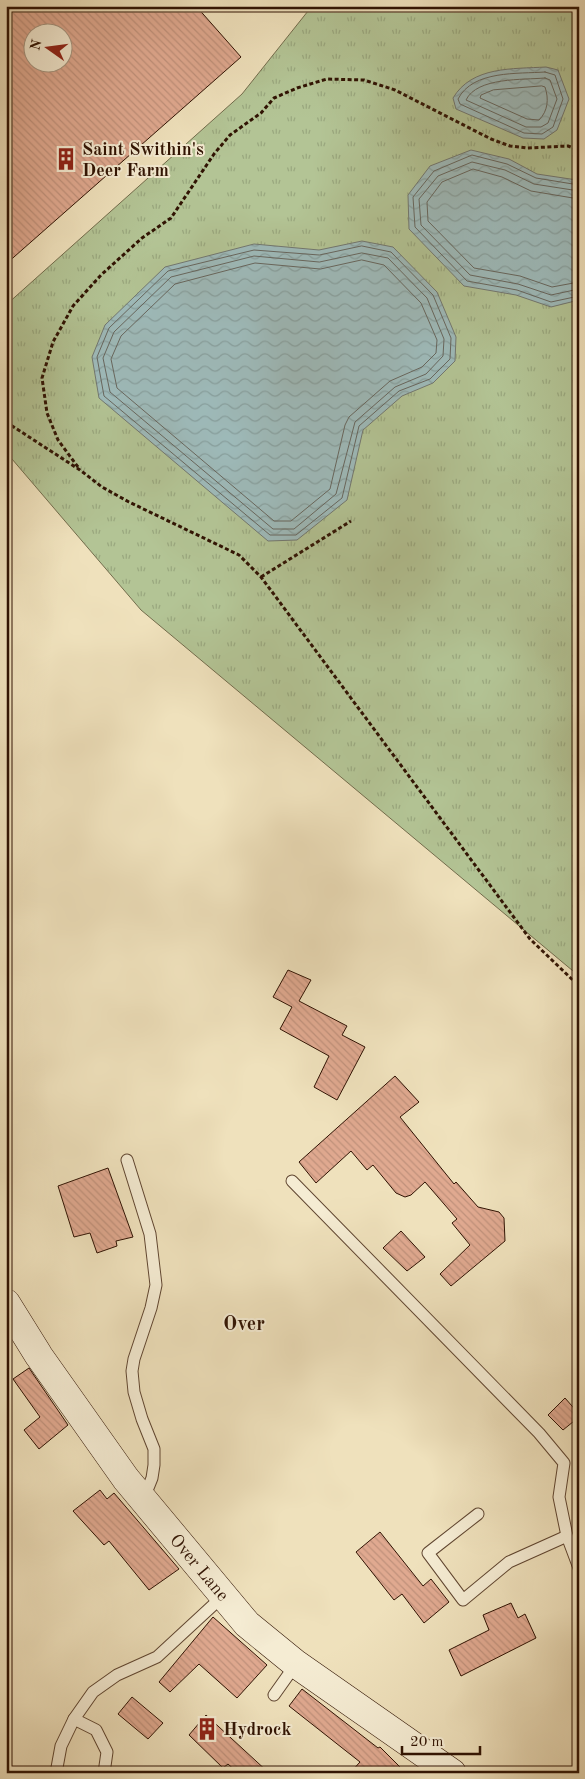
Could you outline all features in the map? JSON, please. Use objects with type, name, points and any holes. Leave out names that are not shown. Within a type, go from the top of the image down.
[{"type":"street","name":"Over Lane","points":[[6,1303],[39,1356],[126,1479],[247,1624],[296,1664],[452,1773]]},
{"type":"lane","points":[[127,1160],[150,1234],[156,1285],[132,1371],[134,1392],[154,1449],[153,1472],[143,1500]]},
{"type":"lane","points":[[292,1181],[539,1433],[564,1463],[559,1497],[567,1536],[579,1568]]},
{"type":"lane","points":[[478,1514],[428,1553],[463,1600],[509,1562],[567,1536]]},
{"type":"lane","points":[[56,1773],[61,1746],[74,1719],[93,1692],[117,1675],[157,1657],[223,1596]]},
{"type":"lane","points":[[274,1695],[296,1664]]},
{"type":"lane","points":[[74,1719],[96,1730],[107,1752],[104,1773]]},
{"type":"path","points":[[80,470],[58,440],[47,413],[42,378],[53,342],[73,306],[100,275],[142,238],[172,218],[214,154],[230,135],[261,113],[274,98],[297,88],[327,80],[364,80],[395,90],[491,139],[510,146],[527,148],[568,146],[579,150]]},
{"type":"path","points":[[6,422],[80,470],[102,487],[239,555],[261,577],[530,938],[579,986]]},
{"type":"path","points":[[261,577],[351,521]]},
{"type":"green space","points":[[312,6],[569,6],[579,17],[579,976],[141,610],[6,452],[6,305],[242,94]]},
{"type":"water","points":[[546,67],[558,70],[569,99],[557,130],[544,139],[523,138],[456,109],[453,98],[471,80],[494,71]]},
{"type":"water","points":[[471,150],[509,159],[537,174],[577,180],[579,182],[579,300],[551,307],[516,295],[464,286],[409,229],[408,195],[430,166]]},
{"type":"water","points":[[362,241],[393,247],[437,292],[456,337],[455,361],[433,383],[402,396],[363,430],[347,500],[297,540],[268,541],[99,398],[92,357],[105,325],[165,267],[254,244],[319,250]]},
{"type":"building","name":"Saint Swithin's Deer Farm","points":[[6,6],[196,6],[241,57],[6,264]]},
{"type":"building","points":[[288,970],[311,980],[299,1001],[347,1026],[342,1035],[365,1047],[337,1100],[314,1087],[329,1056],[280,1029],[292,1007],[273,997]]},
{"type":"building","points":[[395,1076],[419,1102],[400,1117],[454,1184],[456,1182],[478,1207],[499,1212],[504,1218],[505,1241],[451,1286],[440,1274],[470,1245],[452,1223],[457,1219],[425,1182],[411,1195],[405,1197],[396,1193],[373,1165],[367,1170],[351,1151],[316,1183],[299,1162]]},
{"type":"building","points":[[108,1168],[133,1237],[116,1241],[117,1246],[97,1253],[90,1233],[74,1237],[58,1186]]},
{"type":"building","points":[[401,1231],[425,1257],[407,1271],[383,1248]]},
{"type":"building","points":[[29,1368],[68,1425],[39,1449],[24,1430],[40,1417],[13,1379]]},
{"type":"building","points":[[565,1398],[579,1414],[579,1417],[563,1430],[548,1415]]},
{"type":"building","points":[[100,1490],[107,1499],[114,1493],[179,1569],[149,1590],[109,1541],[104,1545],[73,1511]]},
{"type":"building","points":[[380,1532],[423,1586],[431,1579],[449,1602],[424,1623],[402,1594],[394,1600],[356,1552]]},
{"type":"building","points":[[511,1603],[518,1618],[525,1614],[536,1638],[461,1676],[449,1650],[489,1630],[483,1615]]},
{"type":"building","points":[[213,1617],[267,1665],[237,1698],[199,1664],[170,1692],[159,1682]]},
{"type":"building","points":[[302,1689],[378,1748],[380,1747],[406,1773],[350,1773],[360,1762],[289,1706]]},
{"type":"building","points":[[132,1697],[163,1723],[148,1739],[118,1714]]},
{"type":"building","name":"Hydrock","points":[[206,1715],[269,1773],[238,1773],[228,1764],[223,1768],[189,1735]]},
{"type":"place","name":"Saint Swithin's Deer Farm","points":[[66,159]]},
{"type":"place","name":"Hydrock","points":[[207,1729]]},
{"type":"district","name":"Over","points":[[244,1323]]}]
